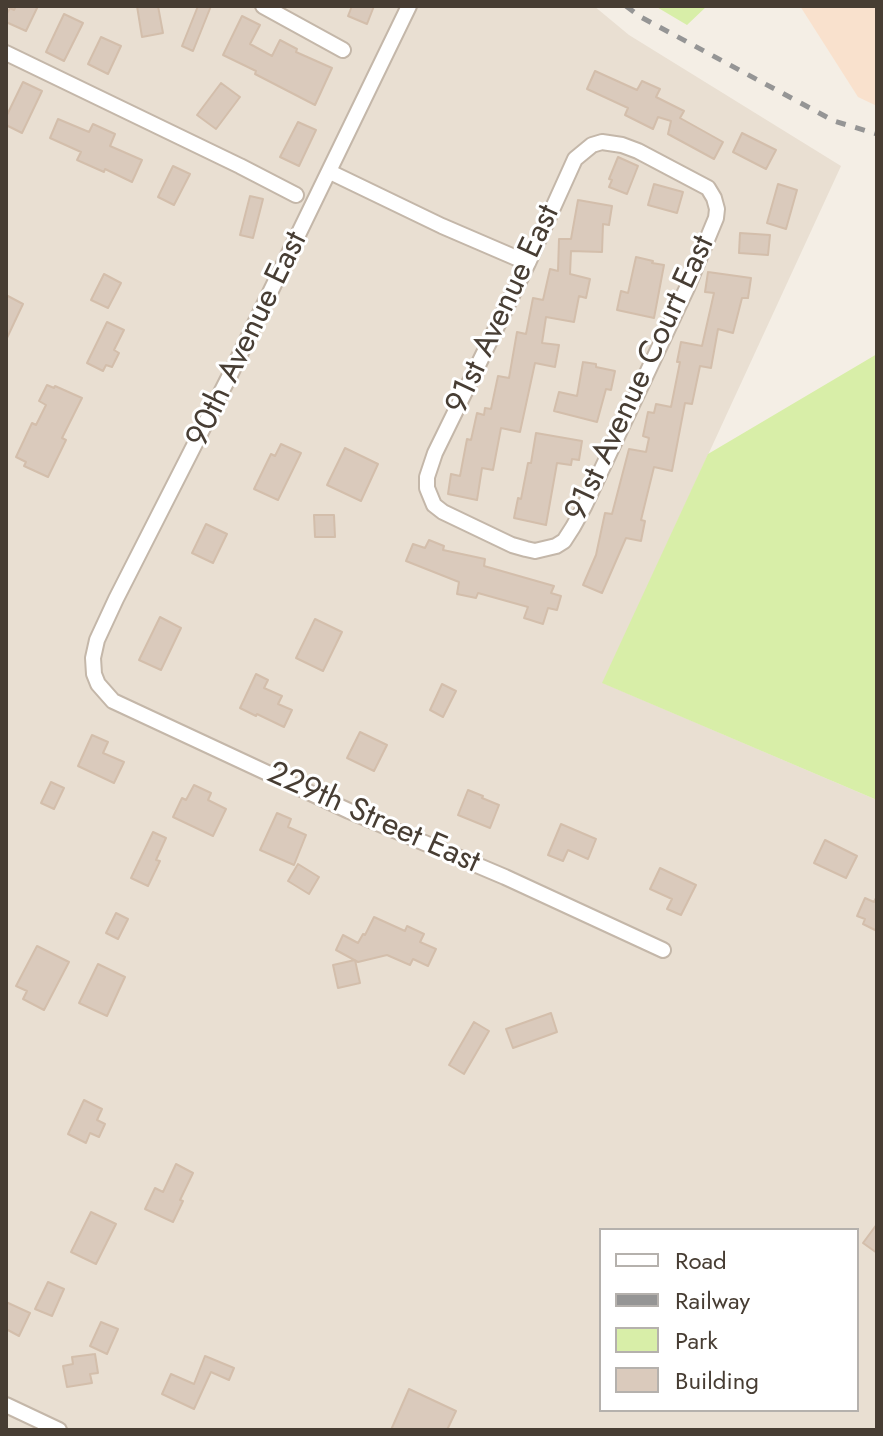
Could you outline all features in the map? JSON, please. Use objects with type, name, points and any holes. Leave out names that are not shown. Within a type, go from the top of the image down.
[{"type":"street","points":[[263,6],[343,50]]},
{"type":"street","name":"90th Avenue East","points":[[94,674],[93,658],[97,640],[116,599],[181,474],[409,6]]},
{"type":"street","points":[[6,53],[296,195]]},
{"type":"street","name":"91st Avenue East","points":[[429,492],[427,477],[435,453],[575,159],[592,145],[602,142],[622,145],[708,188],[714,198]]},
{"type":"street","points":[[330,172],[528,263]]},
{"type":"street","name":"91st Avenue Court East","points":[[429,492],[434,505],[443,512],[512,545],[535,551],[564,541],[687,288],[716,218],[714,198]]},
{"type":"street","name":"229th Street East","points":[[94,674],[98,684],[113,701],[349,811],[505,877],[663,950]]},
{"type":"street","points":[[6,1405],[59,1430]]},
{"type":"shaded area","points":[[6,6],[594,6],[629,35],[841,166],[603,683],[877,800],[877,1430],[6,1430]]},
{"type":"shaded area","points":[[800,6],[877,6],[877,106],[858,97]]},
{"type":"green space","points":[[655,6],[707,6],[687,25]]},
{"type":"green space","points":[[877,354],[877,800],[602,683],[708,454]]},
{"type":"building","points":[[16,6],[38,6],[26,31],[6,22],[10,8],[14,10]]},
{"type":"building","points":[[137,6],[158,6],[163,33],[142,37]]},
{"type":"building","points":[[198,6],[211,6],[193,51],[182,46]]},
{"type":"building","points":[[352,6],[374,6],[367,24],[348,16]]},
{"type":"building","points":[[64,14],[83,23],[64,61],[46,52]]},
{"type":"building","points":[[242,16],[260,25],[250,44],[272,56],[280,40],[297,49],[296,52],[332,68],[315,105],[223,55]]},
{"type":"building","points":[[101,37],[121,46],[108,74],[88,64]]},
{"type":"building","points":[[595,71],[637,90],[642,81],[660,89],[656,97],[684,111],[680,118],[723,142],[714,159],[668,134],[671,121],[658,117],[653,129],[625,115],[628,108],[587,89]]},
{"type":"building","points":[[23,82],[42,91],[22,133],[6,125],[6,117]]},
{"type":"building","points":[[221,83],[240,97],[216,129],[197,115]]},
{"type":"building","points":[[58,119],[89,132],[93,124],[115,134],[110,146],[142,160],[132,182],[77,160],[81,152],[50,138]]},
{"type":"building","points":[[298,122],[316,130],[299,166],[280,157]]},
{"type":"building","points":[[742,133],[776,150],[766,169],[733,152]]},
{"type":"building","points":[[618,157],[638,166],[627,194],[609,187]]},
{"type":"building","points":[[173,166],[190,174],[174,205],[158,197]]},
{"type":"building","points":[[654,184],[683,192],[677,213],[648,205]]},
{"type":"building","points":[[778,184],[797,190],[786,229],[767,223]]},
{"type":"building","points":[[250,196],[263,199],[253,238],[240,235]]},
{"type":"building","points":[[578,200],[612,206],[609,225],[603,224],[602,252],[571,251],[570,274],[590,279],[586,298],[579,296],[574,322],[546,317],[542,343],[559,345],[555,367],[535,363],[520,432],[501,428],[493,470],[482,468],[477,500],[448,494],[451,474],[460,476],[467,439],[471,440],[477,413],[484,415],[485,408],[491,409],[498,376],[509,378],[517,332],[526,334],[533,298],[543,300],[550,269],[558,271],[559,239],[571,239]]},
{"type":"building","points":[[740,233],[770,235],[768,255],[739,253]]},
{"type":"building","points":[[636,257],[664,265],[654,318],[617,310],[621,291],[628,293]]},
{"type":"building","points":[[708,272],[751,278],[748,298],[742,298],[733,333],[718,329],[711,368],[700,366],[692,404],[685,403],[672,471],[654,467],[641,520],[645,521],[641,541],[626,538],[602,593],[583,585],[596,555],[605,513],[612,514],[629,449],[646,452],[649,438],[643,436],[648,412],[654,413],[656,404],[671,407],[681,342],[702,346],[714,293],[705,292]]},
{"type":"building","points":[[104,274],[121,283],[108,308],[91,300]]},
{"type":"building","points":[[6,295],[23,304],[6,340]]},
{"type":"building","points":[[107,322],[124,330],[114,350],[119,353],[112,367],[106,365],[103,371],[87,363]]},
{"type":"building","points":[[583,362],[615,371],[611,390],[606,389],[597,422],[554,411],[559,392],[577,396]]},
{"type":"building","points":[[47,385],[82,398],[62,438],[66,440],[48,477],[24,466],[26,462],[16,457],[32,423],[36,425],[46,405],[39,401]]},
{"type":"building","points":[[536,433],[582,441],[579,460],[572,459],[571,465],[557,463],[546,525],[514,518],[528,463],[531,463]]},
{"type":"building","points":[[281,444],[301,453],[278,500],[254,489],[271,454],[275,456]]},
{"type":"building","points":[[345,448],[378,464],[361,501],[327,485]]},
{"type":"building","points":[[314,515],[334,515],[335,537],[315,537]]},
{"type":"building","points":[[206,524],[227,534],[213,563],[192,553]]},
{"type":"building","points":[[429,540],[444,546],[443,550],[485,559],[484,566],[554,586],[551,593],[561,596],[557,610],[548,608],[543,624],[524,618],[528,607],[478,593],[476,598],[457,594],[459,582],[406,561],[413,544],[425,548]]},
{"type":"building","points":[[160,617],[181,628],[161,670],[139,660]]},
{"type":"building","points":[[315,619],[342,632],[323,671],[296,658]]},
{"type":"building","points":[[256,674],[268,680],[264,688],[282,696],[278,704],[292,710],[284,727],[240,708]]},
{"type":"building","points":[[442,684],[456,691],[443,717],[430,710]]},
{"type":"building","points":[[360,732],[387,745],[374,771],[347,758]]},
{"type":"building","points":[[92,735],[108,742],[103,753],[124,762],[114,783],[78,766]]},
{"type":"building","points":[[51,782],[64,788],[54,809],[41,803]]},
{"type":"building","points":[[194,785],[211,793],[208,800],[226,809],[213,836],[173,817],[182,798],[186,800]]},
{"type":"building","points":[[468,790],[499,805],[490,828],[458,815]]},
{"type":"building","points":[[277,813],[291,819],[288,827],[306,835],[294,865],[260,850]]},
{"type":"building","points":[[561,824],[596,839],[588,859],[568,850],[563,861],[548,855]]},
{"type":"building","points":[[153,832],[166,838],[156,860],[160,861],[148,886],[131,878]]},
{"type":"building","points":[[825,840],[857,856],[846,878],[814,863]]},
{"type":"building","points":[[298,864],[319,877],[309,894],[288,881]]},
{"type":"building","points":[[660,868],[696,885],[681,915],[667,909],[672,899],[650,889]]},
{"type":"building","points":[[877,896],[877,931],[863,924],[865,919],[857,916],[865,898],[874,902]]},
{"type":"building","points":[[116,913],[128,919],[118,939],[106,933]]},
{"type":"building","points":[[374,917],[405,931],[407,926],[424,934],[420,942],[436,949],[428,966],[413,959],[410,965],[387,955],[358,962],[336,950],[343,935],[358,943]]},
{"type":"building","points":[[37,946],[69,962],[44,1010],[23,999],[27,991],[16,986]]},
{"type":"building","points":[[355,960],[360,983],[338,988],[333,965]]},
{"type":"building","points":[[98,964],[125,977],[107,1016],[79,1003]]},
{"type":"building","points":[[551,1013],[557,1032],[513,1048],[506,1029]]},
{"type":"building","points":[[474,1022],[489,1031],[464,1074],[449,1065]]},
{"type":"building","points":[[84,1100],[102,1109],[97,1120],[105,1124],[99,1137],[90,1133],[86,1143],[68,1134]]},
{"type":"building","points":[[176,1164],[193,1173],[173,1222],[145,1209],[155,1188],[163,1192]]},
{"type":"building","points":[[91,1212],[116,1224],[96,1264],[71,1252]]},
{"type":"building","points":[[877,1224],[877,1253],[863,1243]]},
{"type":"building","points":[[48,1282],[64,1289],[52,1316],[35,1309]]},
{"type":"building","points":[[6,1302],[30,1313],[19,1336],[6,1329]]},
{"type":"building","points":[[101,1322],[118,1329],[107,1354],[90,1346]]},
{"type":"building","points":[[95,1354],[98,1373],[90,1374],[92,1383],[67,1387],[63,1366],[73,1364],[72,1357]]},
{"type":"building","points":[[205,1356],[234,1368],[229,1380],[211,1372],[194,1409],[162,1394],[171,1374],[194,1384]]},
{"type":"building","points":[[409,1389],[456,1411],[447,1430],[391,1430]]},
{"type":"railway","points":[[626,6],[639,16],[834,121],[877,134]]}]
